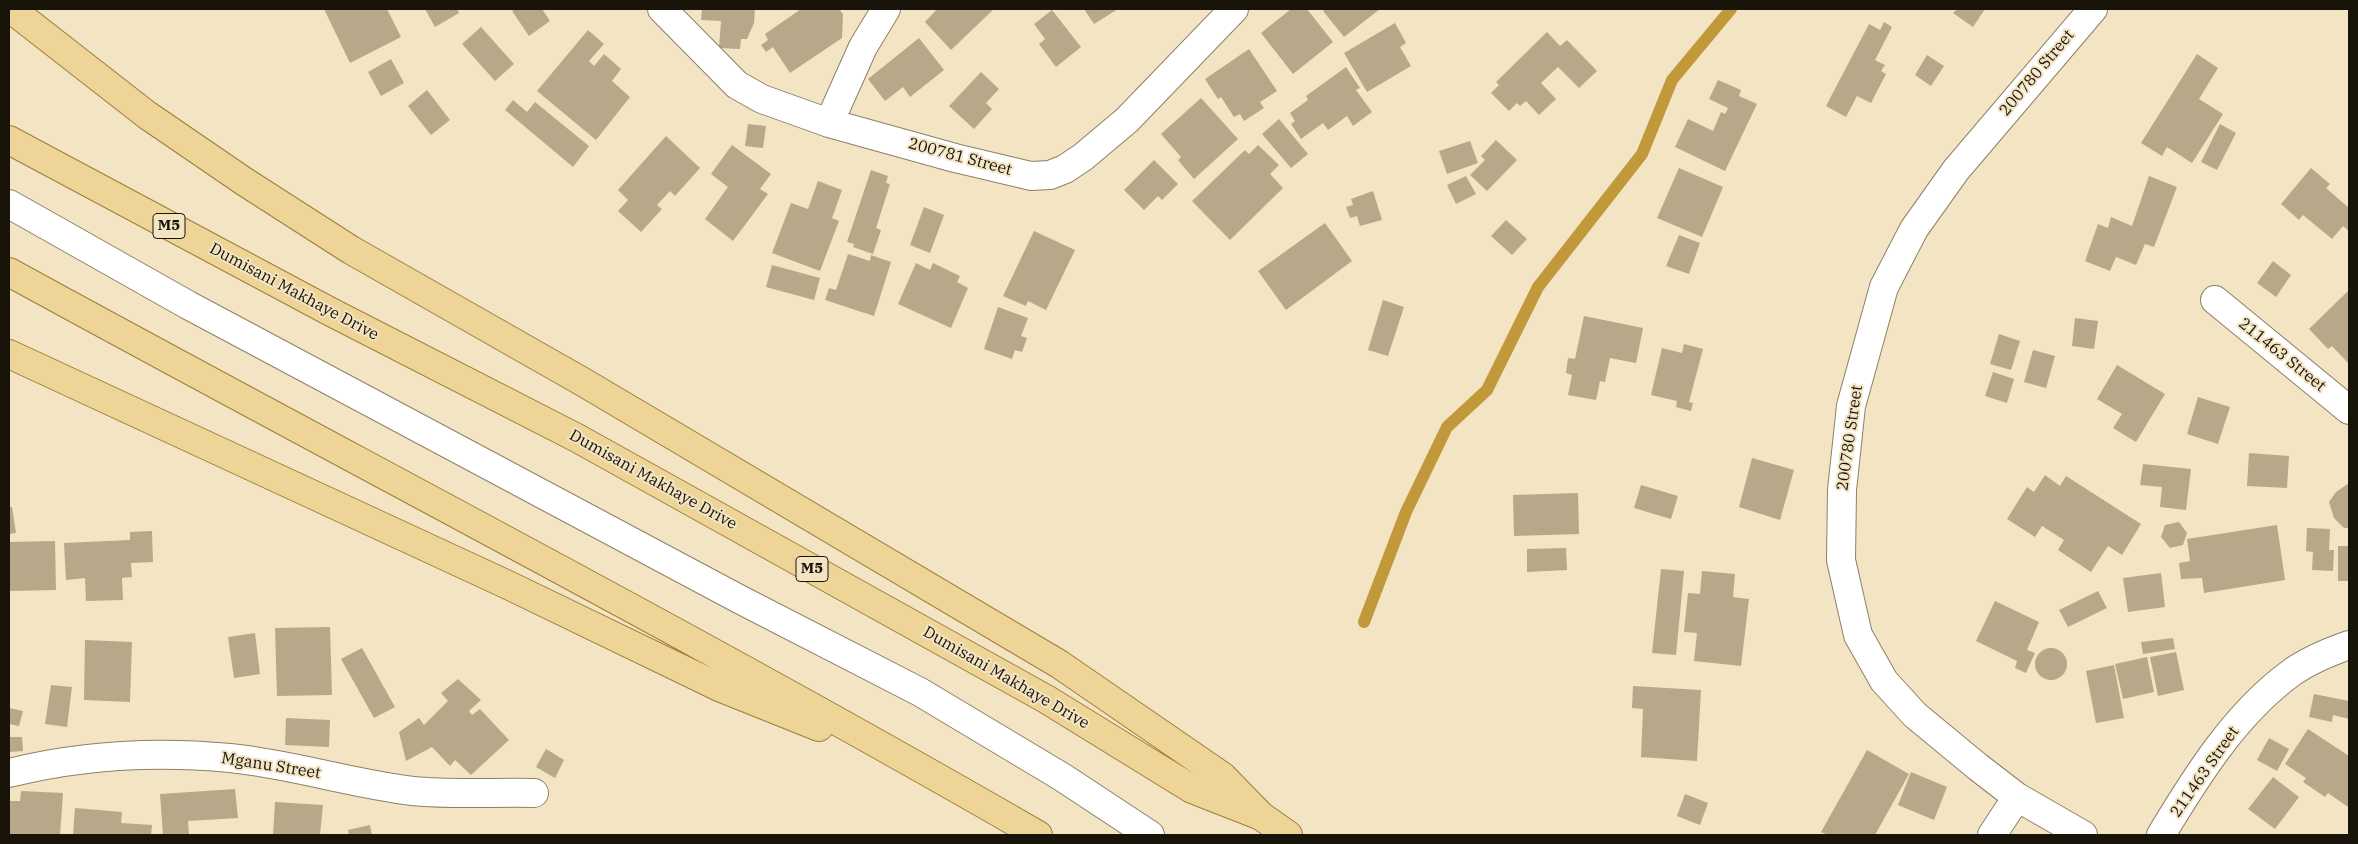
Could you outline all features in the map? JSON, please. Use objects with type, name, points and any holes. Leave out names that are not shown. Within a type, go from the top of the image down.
[{"type":"main road","points":[[11,9],[147,115],[261,192],[351,250],[583,382],[1058,664],[1222,776],[1261,816]]},
{"type":"main road","name":"Dumisani Makhaye Drive","points":[[9,140],[329,311],[577,438],[1046,699],[1192,789],[1261,816],[1288,835]]},
{"type":"main road","points":[[9,272],[247,403],[699,643],[923,768],[1038,835]]},
{"type":"main road","points":[[9,354],[154,423],[508,585],[719,687],[923,768]]},
{"type":"street","name":"200781 Street","points":[[662,9],[737,85],[783,108],[955,158],[1031,176],[1050,175],[1065,169],[1083,157],[1127,120],[1234,9]]},
{"type":"street","points":[[830,123],[863,47],[886,9]]},
{"type":"street","name":"200780 Street","points":[[2083,835],[2017,797],[1915,715],[1884,681],[1858,636],[1841,560],[1842,490],[1851,406],[1867,342],[1884,287],[1914,229],[1956,170],[2093,9]]},
{"type":"street","points":[[9,204],[188,305],[740,599],[920,692],[1062,777],[1150,835]]},
{"type":"street","name":"211463 Street","points":[[2215,300],[2349,410]]},
{"type":"street","name":"211463 Street","points":[[2161,835],[2225,739],[2265,695],[2292,672],[2323,655],[2349,645]]},
{"type":"street","name":"Mganu Street","points":[[9,773],[51,763],[137,755],[222,758],[412,790],[457,794],[534,793]]},
{"type":"street","points":[[1992,835],[2017,797]]},
{"type":"building","points":[[324,9],[387,9],[401,37],[350,63]]},
{"type":"building","points":[[425,9],[457,9],[459,13],[435,27]]},
{"type":"building","points":[[516,9],[542,9],[550,21],[529,36],[512,11]]},
{"type":"building","points":[[702,9],[755,9],[754,23],[747,39],[741,39],[740,49],[719,48],[721,21],[701,20]]},
{"type":"building","points":[[801,9],[839,9],[843,14],[842,38],[790,73],[773,47],[766,52],[761,45],[768,40],[765,34]]},
{"type":"building","points":[[937,9],[994,9],[951,50],[925,22]]},
{"type":"building","points":[[1084,9],[1118,9],[1094,24]]},
{"type":"building","points":[[1291,9],[1307,9],[1333,42],[1293,74],[1261,33]]},
{"type":"building","points":[[1326,9],[1380,9],[1344,37],[1323,11]]},
{"type":"building","points":[[1957,9],[1985,9],[1973,27],[1953,13]]},
{"type":"building","points":[[1052,10],[1081,47],[1056,67],[1039,44],[1045,39],[1034,24]]},
{"type":"building","points":[[1884,22],[1892,27],[1875,60],[1885,65],[1881,71],[1886,74],[1871,103],[1857,96],[1846,117],[1826,106],[1869,24],[1880,30]]},
{"type":"building","points":[[1395,23],[1406,43],[1400,47],[1411,66],[1367,92],[1344,53]]},
{"type":"building","points":[[481,27],[514,64],[495,81],[462,44]]},
{"type":"building","points":[[588,30],[604,44],[589,61],[594,66],[604,54],[621,69],[612,81],[630,97],[596,140],[537,91]]},
{"type":"building","points":[[1547,32],[1560,46],[1567,40],[1597,71],[1579,88],[1558,67],[1541,83],[1556,99],[1539,115],[1526,101],[1520,106],[1517,103],[1509,111],[1491,93],[1499,85],[1496,82]]},
{"type":"building","points":[[919,38],[944,70],[910,97],[903,87],[885,101],[868,79]]},
{"type":"building","points":[[1249,49],[1277,91],[1260,102],[1264,108],[1244,121],[1240,114],[1234,117],[1221,97],[1218,99],[1205,79]]},
{"type":"building","points":[[2197,54],[2218,68],[2199,99],[2223,114],[2192,163],[2167,147],[2162,156],[2141,143]]},
{"type":"building","points":[[1927,55],[1944,66],[1931,86],[1915,75]]},
{"type":"building","points":[[391,59],[404,83],[381,96],[368,72]]},
{"type":"building","points":[[1346,67],[1360,88],[1356,90],[1372,112],[1353,126],[1347,116],[1328,130],[1323,123],[1301,139],[1291,124],[1295,121],[1290,113],[1308,100],[1306,96]]},
{"type":"building","points":[[981,72],[999,89],[986,103],[992,109],[974,129],[949,106]]},
{"type":"building","points":[[1718,80],[1741,90],[1739,96],[1757,104],[1725,171],[1675,147],[1688,119],[1713,131],[1721,112],[1725,114],[1728,108],[1709,99]]},
{"type":"building","points":[[427,90],[450,120],[431,135],[408,106]]},
{"type":"building","points":[[1201,98],[1238,139],[1194,179],[1178,160],[1181,157],[1161,134]]},
{"type":"building","points":[[513,100],[527,112],[535,102],[589,146],[573,167],[505,110]]},
{"type":"building","points":[[1279,119],[1308,154],[1291,168],[1262,134]]},
{"type":"building","points":[[748,124],[766,126],[763,148],[745,146]]},
{"type":"building","points":[[2220,124],[2236,133],[2217,170],[2201,162]]},
{"type":"building","points":[[666,136],[700,168],[675,196],[670,191],[657,205],[662,209],[641,232],[618,211],[628,200],[618,190]]},
{"type":"building","points":[[1496,140],[1517,160],[1487,191],[1470,175],[1485,160],[1481,156]]},
{"type":"building","points":[[1470,141],[1478,163],[1447,174],[1439,151]]},
{"type":"building","points":[[732,145],[771,174],[760,189],[768,194],[733,241],[705,219],[728,187],[711,174]]},
{"type":"building","points":[[1258,145],[1279,165],[1270,174],[1283,188],[1230,240],[1192,201],[1245,150],[1249,154]]},
{"type":"building","points":[[1154,160],[1178,184],[1162,200],[1158,196],[1144,210],[1124,190]]},
{"type":"building","points":[[1679,168],[1723,187],[1702,237],[1657,218]]},
{"type":"building","points":[[2311,168],[2330,184],[2326,188],[2349,208],[2349,231],[2343,226],[2332,239],[2303,215],[2299,220],[2281,204]]},
{"type":"building","points":[[871,170],[888,176],[886,183],[890,184],[876,228],[881,230],[873,254],[853,247],[854,244],[847,242]]},
{"type":"building","points":[[1466,176],[1476,194],[1456,204],[1447,185]]},
{"type":"building","points":[[2149,176],[2177,187],[2154,247],[2145,244],[2136,265],[2116,257],[2110,271],[2085,261],[2098,224],[2108,228],[2111,217],[2132,226]]},
{"type":"building","points":[[818,181],[842,190],[832,218],[839,221],[820,271],[772,253],[791,203],[808,209]]},
{"type":"building","points":[[1373,191],[1382,220],[1360,226],[1357,216],[1350,218],[1346,207],[1353,205],[1351,199]]},
{"type":"building","points":[[924,207],[944,215],[930,253],[910,245]]},
{"type":"building","points":[[1506,220],[1527,239],[1512,255],[1491,236]]},
{"type":"building","points":[[1325,223],[1352,261],[1286,310],[1258,271]]},
{"type":"building","points":[[1034,231],[1075,250],[1046,310],[1028,301],[1026,306],[1003,296]]},
{"type":"building","points":[[1679,235],[1700,243],[1689,274],[1666,266]]},
{"type":"building","points":[[848,254],[870,261],[871,255],[891,262],[874,316],[825,300],[829,288],[836,290]]},
{"type":"building","points":[[2273,261],[2291,275],[2276,297],[2257,283]]},
{"type":"building","points":[[916,263],[930,270],[933,263],[960,276],[957,282],[968,288],[951,328],[898,304]]},
{"type":"building","points":[[772,265],[820,278],[814,300],[766,287]]},
{"type":"building","points":[[2348,291],[2349,364],[2332,346],[2328,349],[2309,329]]},
{"type":"building","points":[[1383,300],[1404,307],[1388,356],[1368,350]]},
{"type":"building","points":[[998,307],[1028,318],[1021,336],[1027,338],[1022,352],[1015,350],[1012,359],[984,349]]},
{"type":"building","points":[[1584,316],[1643,328],[1636,363],[1610,358],[1605,382],[1600,381],[1596,400],[1568,395],[1572,375],[1566,373],[1568,358],[1575,359]]},
{"type":"building","points":[[2075,318],[2098,321],[2094,349],[2072,346]]},
{"type":"building","points":[[1999,334],[2020,341],[2011,370],[1990,364]]},
{"type":"building","points":[[1684,344],[1703,349],[1689,402],[1693,403],[1691,411],[1676,407],[1677,401],[1651,395],[1662,348],[1682,353]]},
{"type":"building","points":[[2033,350],[2055,356],[2046,388],[2024,382]]},
{"type":"building","points":[[2117,365],[2165,394],[2136,442],[2113,428],[2122,414],[2097,399]]},
{"type":"building","points":[[1993,372],[2014,379],[2007,403],[1985,396]]},
{"type":"building","points":[[2198,397],[2230,407],[2218,444],[2187,434]]},
{"type":"building","points":[[2249,453],[2289,456],[2287,488],[2247,486]]},
{"type":"building","points":[[1752,458],[1794,470],[1780,520],[1739,507]]},
{"type":"building","points":[[2143,464],[2191,469],[2186,510],[2160,507],[2162,487],[2140,485]]},
{"type":"building","points":[[2045,475],[2060,486],[2066,476],[2141,524],[2122,555],[2108,546],[2091,572],[2058,550],[2064,540],[2042,526],[2035,537],[2007,519],[2027,487],[2034,492]]},
{"type":"building","points":[[2349,483],[2349,528],[2344,528],[2334,518],[2329,502],[2336,492]]},
{"type":"building","points":[[1641,485],[1678,496],[1671,519],[1634,508]]},
{"type":"building","points":[[1578,493],[1579,534],[1514,536],[1513,495]]},
{"type":"building","points":[[9,507],[12,507],[16,533],[9,534]]},
{"type":"building","points":[[2179,522],[2187,533],[2183,545],[2170,548],[2161,537],[2165,525]]},
{"type":"building","points":[[2277,525],[2285,580],[2204,593],[2202,578],[2181,579],[2179,563],[2190,561],[2187,539]]},
{"type":"building","points":[[2307,528],[2330,529],[2329,550],[2334,550],[2333,571],[2312,570],[2313,552],[2306,551]]},
{"type":"building","points":[[152,531],[153,562],[131,563],[132,577],[122,578],[123,600],[86,601],[85,578],[66,580],[64,543],[130,540],[130,532]]},
{"type":"building","points":[[55,541],[56,590],[9,591],[9,542]]},
{"type":"building","points":[[2338,546],[2349,546],[2349,581],[2338,581]]},
{"type":"building","points":[[1566,548],[1567,570],[1527,572],[1527,549]]},
{"type":"building","points":[[1661,569],[1684,571],[1676,655],[1652,653]]},
{"type":"building","points":[[1702,571],[1735,574],[1733,597],[1749,599],[1741,666],[1694,661],[1697,633],[1684,632],[1688,593],[1700,594]]},
{"type":"building","points":[[2161,573],[2165,607],[2128,612],[2123,578]]},
{"type":"building","points":[[2098,591],[2107,608],[2068,627],[2059,610]]},
{"type":"building","points":[[1995,601],[2039,622],[2027,650],[2035,653],[2026,673],[2015,668],[2017,661],[1976,641]]},
{"type":"building","points":[[330,627],[332,695],[277,696],[275,628]]},
{"type":"building","points":[[255,633],[260,674],[234,678],[228,637]]},
{"type":"building","points":[[2173,638],[2175,649],[2143,654],[2141,642]]},
{"type":"building","points":[[85,640],[132,642],[130,702],[84,700]]},
{"type":"building","points":[[362,648],[395,707],[374,718],[341,659]]},
{"type":"building","points":[[2051,648],[2062,653],[2067,664],[2062,675],[2051,680],[2040,675],[2035,664],[2040,653]]},
{"type":"building","points":[[2176,652],[2184,690],[2158,696],[2150,657]]},
{"type":"building","points":[[2147,657],[2154,692],[2123,699],[2115,664]]},
{"type":"building","points":[[2114,665],[2124,718],[2096,723],[2086,671]]},
{"type":"building","points":[[458,679],[481,700],[469,711],[472,715],[480,709],[509,740],[471,775],[455,760],[450,766],[432,747],[406,761],[399,732],[419,718],[424,725],[448,701],[441,693]]},
{"type":"building","points":[[51,685],[72,687],[67,727],[45,724]]},
{"type":"building","points":[[1633,686],[1701,690],[1697,761],[1641,757],[1643,709],[1632,708]]},
{"type":"building","points":[[2314,694],[2349,701],[2349,719],[2333,715],[2332,722],[2309,717]]},
{"type":"building","points":[[9,708],[23,711],[19,726],[9,724]]},
{"type":"building","points":[[286,718],[330,720],[329,747],[285,745]]},
{"type":"building","points":[[2308,729],[2349,756],[2348,807],[2328,793],[2325,797],[2303,782],[2306,778],[2285,764]]},
{"type":"building","points":[[9,737],[22,737],[23,751],[9,752]]},
{"type":"building","points":[[2269,738],[2289,749],[2277,771],[2257,760]]},
{"type":"building","points":[[546,749],[564,760],[555,778],[536,767]]},
{"type":"building","points":[[1867,750],[1909,774],[1875,835],[1828,835],[1821,832]]},
{"type":"building","points":[[1911,772],[1947,787],[1934,820],[1898,805]]},
{"type":"building","points":[[2273,777],[2299,797],[2275,829],[2248,809]]},
{"type":"building","points":[[235,789],[238,818],[188,821],[189,835],[163,835],[160,794]]},
{"type":"building","points":[[21,791],[63,793],[60,835],[9,835],[9,801],[20,801]]},
{"type":"building","points":[[1685,794],[1708,803],[1700,825],[1677,816]]},
{"type":"building","points":[[275,802],[323,805],[320,835],[273,835]]},
{"type":"building","points":[[75,808],[122,812],[121,823],[152,825],[151,835],[73,835]]},
{"type":"building","points":[[370,825],[372,835],[349,835],[348,830]]},
{"type":"waterway","points":[[1364,622],[1406,512],[1447,427],[1487,390],[1538,287],[1642,154],[1672,80],[1731,9]]}]
